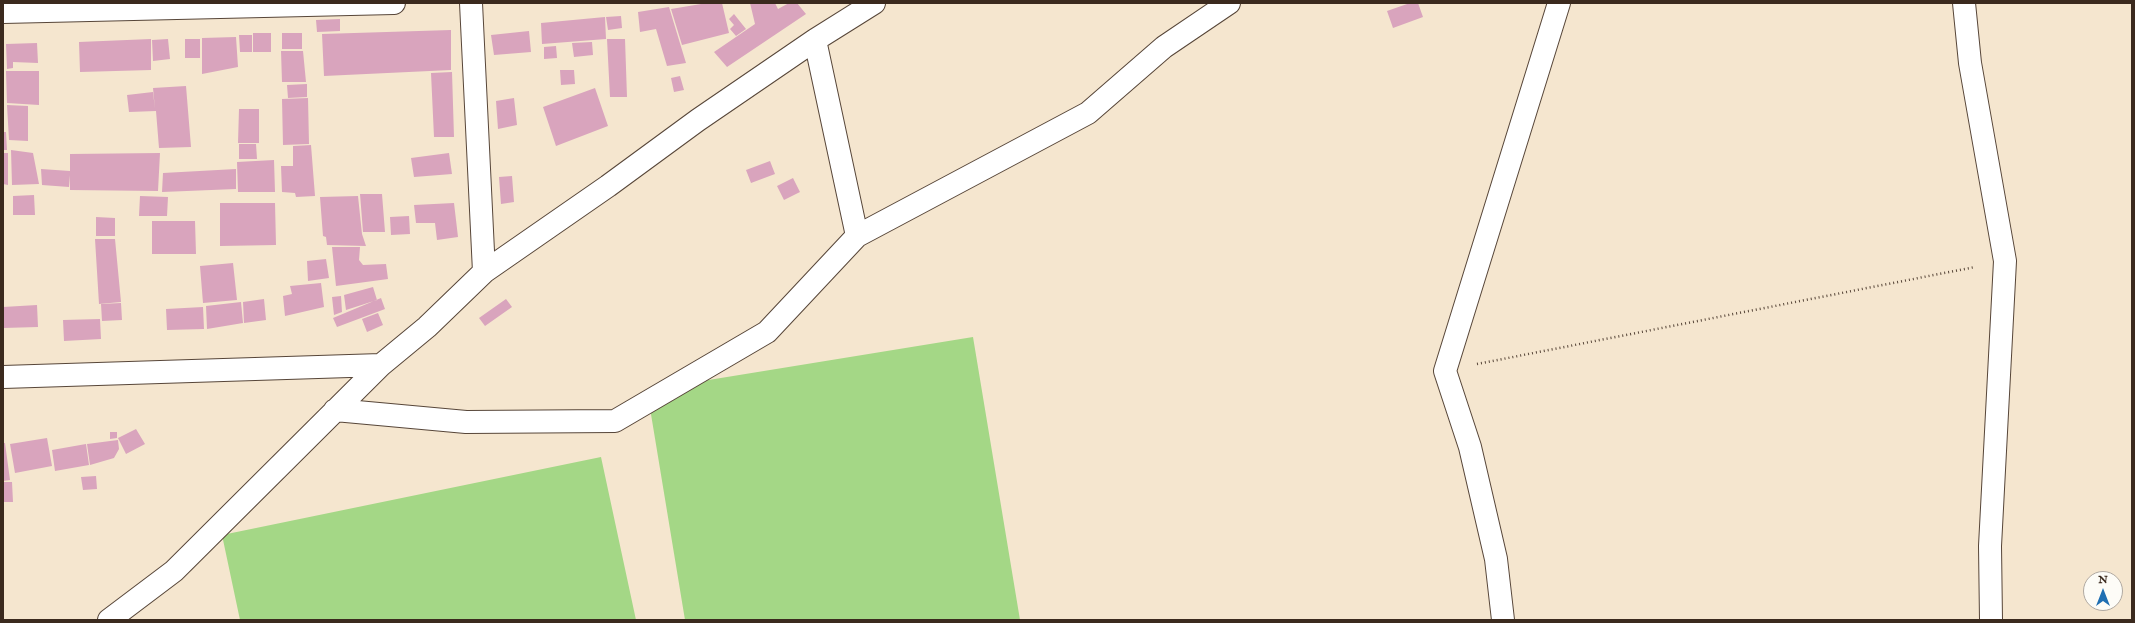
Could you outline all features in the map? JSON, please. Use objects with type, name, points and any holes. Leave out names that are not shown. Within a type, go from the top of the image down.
[{"type":"street","points":[[3,12],[394,3]]},
{"type":"street","points":[[471,3],[484,272]]},
{"type":"street","points":[[109,620],[174,571],[381,365],[427,326],[484,272],[815,40],[874,3]]},
{"type":"street","points":[[335,410],[466,422],[615,421],[767,332],[857,236],[1088,113],[1164,47],[1229,3]]},
{"type":"street","points":[[1503,620],[1496,559],[1470,447],[1445,371],[1559,3]]},
{"type":"street","points":[[1964,3],[1970,63],[2005,261],[1990,546],[1991,620]]},
{"type":"street","points":[[815,40],[857,236]]},
{"type":"street","points":[[3,377],[381,365]]},
{"type":"path","points":[[1445,371],[1509,356],[2005,261]]},
{"type":"green space","points":[[973,337],[1020,620],[685,620],[647,390]]},
{"type":"green space","points":[[601,457],[636,620],[240,620],[222,535]]},
{"type":"building","points":[[707,3],[722,3],[729,33],[682,45],[671,9]]},
{"type":"building","points":[[750,3],[775,3],[778,9],[789,3],[797,3],[806,14],[727,67],[714,52],[755,24]]},
{"type":"building","points":[[1410,3],[1418,3],[1423,17],[1393,28],[1387,11]]},
{"type":"building","points":[[669,7],[686,63],[667,66],[656,29],[640,32],[638,12]]},
{"type":"building","points":[[734,14],[746,29],[736,36],[730,29],[734,25],[729,19]]},
{"type":"building","points":[[621,16],[622,28],[608,30],[606,17]]},
{"type":"building","points":[[605,17],[606,39],[542,44],[541,23]]},
{"type":"building","points":[[340,19],[340,31],[317,32],[316,20]]},
{"type":"building","points":[[451,30],[451,70],[324,76],[322,34]]},
{"type":"building","points":[[529,31],[531,52],[494,55],[491,35]]},
{"type":"building","points":[[253,33],[271,33],[271,52],[253,52]]},
{"type":"building","points":[[282,33],[302,33],[302,49],[282,49]]},
{"type":"building","points":[[239,35],[252,35],[252,52],[240,52]]},
{"type":"building","points":[[236,37],[238,67],[202,74],[202,38]]},
{"type":"building","points":[[151,39],[151,70],[80,72],[79,42]]},
{"type":"building","points":[[168,39],[170,59],[153,61],[152,40]]},
{"type":"building","points":[[185,39],[200,39],[200,58],[185,58]]},
{"type":"building","points":[[607,39],[625,39],[627,97],[610,97]]},
{"type":"building","points":[[592,42],[593,55],[574,57],[572,43]]},
{"type":"building","points":[[37,43],[38,63],[13,62],[13,68],[7,69],[6,44]]},
{"type":"building","points":[[556,46],[557,58],[544,59],[544,47]]},
{"type":"building","points":[[281,51],[303,51],[306,82],[282,82]]},
{"type":"building","points":[[560,70],[574,70],[575,84],[561,85]]},
{"type":"building","points":[[6,71],[39,71],[39,105],[7,103]]},
{"type":"building","points":[[452,72],[454,137],[434,137],[431,73]]},
{"type":"building","points":[[680,76],[684,90],[674,92],[671,78]]},
{"type":"building","points":[[307,84],[307,97],[288,98],[287,85]]},
{"type":"building","points":[[186,86],[191,147],[159,148],[156,111],[129,112],[127,95],[153,92],[155,109],[153,88]]},
{"type":"building","points":[[595,88],[608,126],[556,146],[543,107]]},
{"type":"building","points":[[308,98],[309,144],[283,145],[282,99]]},
{"type":"building","points":[[514,98],[517,125],[498,129],[496,101]]},
{"type":"building","points":[[7,105],[28,106],[28,141],[9,140]]},
{"type":"building","points":[[239,109],[259,109],[259,143],[238,143]]},
{"type":"building","points":[[3,132],[6,132],[7,150],[3,150]]},
{"type":"building","points":[[239,144],[256,144],[257,159],[239,159]]},
{"type":"building","points":[[311,145],[315,196],[296,197],[295,193],[282,192],[281,166],[293,166],[293,146]]},
{"type":"building","points":[[11,150],[33,153],[39,184],[12,185]]},
{"type":"building","points":[[3,153],[8,153],[8,185],[3,184]]},
{"type":"building","points":[[160,153],[158,191],[70,190],[70,175],[69,187],[42,185],[41,169],[70,171],[70,154]]},
{"type":"building","points":[[449,153],[452,174],[414,177],[411,158]]},
{"type":"building","points":[[274,160],[275,192],[238,192],[237,162]]},
{"type":"building","points":[[770,161],[775,174],[751,183],[746,170]]},
{"type":"building","points":[[236,169],[236,189],[162,192],[163,173]]},
{"type":"building","points":[[512,176],[514,202],[501,204],[499,177]]},
{"type":"building","points":[[793,178],[800,192],[784,200],[777,186]]},
{"type":"building","points":[[360,194],[382,194],[385,232],[363,232]]},
{"type":"building","points":[[34,195],[35,215],[13,215],[13,196]]},
{"type":"building","points":[[140,196],[168,197],[167,216],[139,216]]},
{"type":"building","points":[[358,196],[362,234],[366,246],[327,245],[326,237],[323,236],[320,197]]},
{"type":"building","points":[[220,203],[275,203],[276,245],[220,246]]},
{"type":"building","points":[[454,203],[458,237],[437,240],[435,223],[416,223],[414,205]]},
{"type":"building","points":[[409,216],[410,234],[391,235],[390,217]]},
{"type":"building","points":[[96,217],[115,218],[115,236],[96,236]]},
{"type":"building","points":[[152,221],[195,221],[196,254],[152,254]]},
{"type":"building","points":[[95,239],[115,239],[121,302],[99,304]]},
{"type":"building","points":[[332,247],[360,247],[359,260],[363,265],[386,264],[388,279],[336,286]]},
{"type":"building","points":[[326,259],[329,278],[308,281],[307,261]]},
{"type":"building","points":[[233,263],[237,300],[203,303],[200,266]]},
{"type":"building","points":[[321,283],[324,307],[285,316],[283,296],[292,294],[290,286]]},
{"type":"building","points":[[373,287],[377,300],[346,310],[344,295]]},
{"type":"building","points":[[341,296],[342,312],[334,315],[332,297]]},
{"type":"building","points":[[381,298],[385,309],[337,327],[333,318]]},
{"type":"building","points":[[264,299],[266,320],[244,323],[243,302]]},
{"type":"building","points":[[506,299],[512,307],[485,326],[479,318]]},
{"type":"building","points":[[241,302],[243,323],[207,329],[206,306]]},
{"type":"building","points":[[121,303],[122,320],[102,321],[101,304]]},
{"type":"building","points":[[37,305],[38,327],[3,328],[3,307]]},
{"type":"building","points":[[203,307],[204,329],[167,330],[166,309]]},
{"type":"building","points":[[378,313],[383,325],[367,332],[362,319]]},
{"type":"building","points":[[100,319],[101,339],[64,341],[63,320]]},
{"type":"building","points":[[136,429],[145,444],[126,454],[118,438]]},
{"type":"building","points":[[110,432],[117,432],[117,438],[110,439]]},
{"type":"building","points":[[47,438],[52,466],[15,473],[10,444]]},
{"type":"building","points":[[118,440],[119,449],[114,458],[90,465],[87,444]]},
{"type":"building","points":[[3,443],[5,443],[10,480],[3,481]]},
{"type":"building","points":[[86,444],[89,465],[55,471],[52,450]]},
{"type":"building","points":[[96,476],[97,489],[83,490],[81,477]]},
{"type":"building","points":[[3,482],[12,482],[13,502],[3,502]]}]
